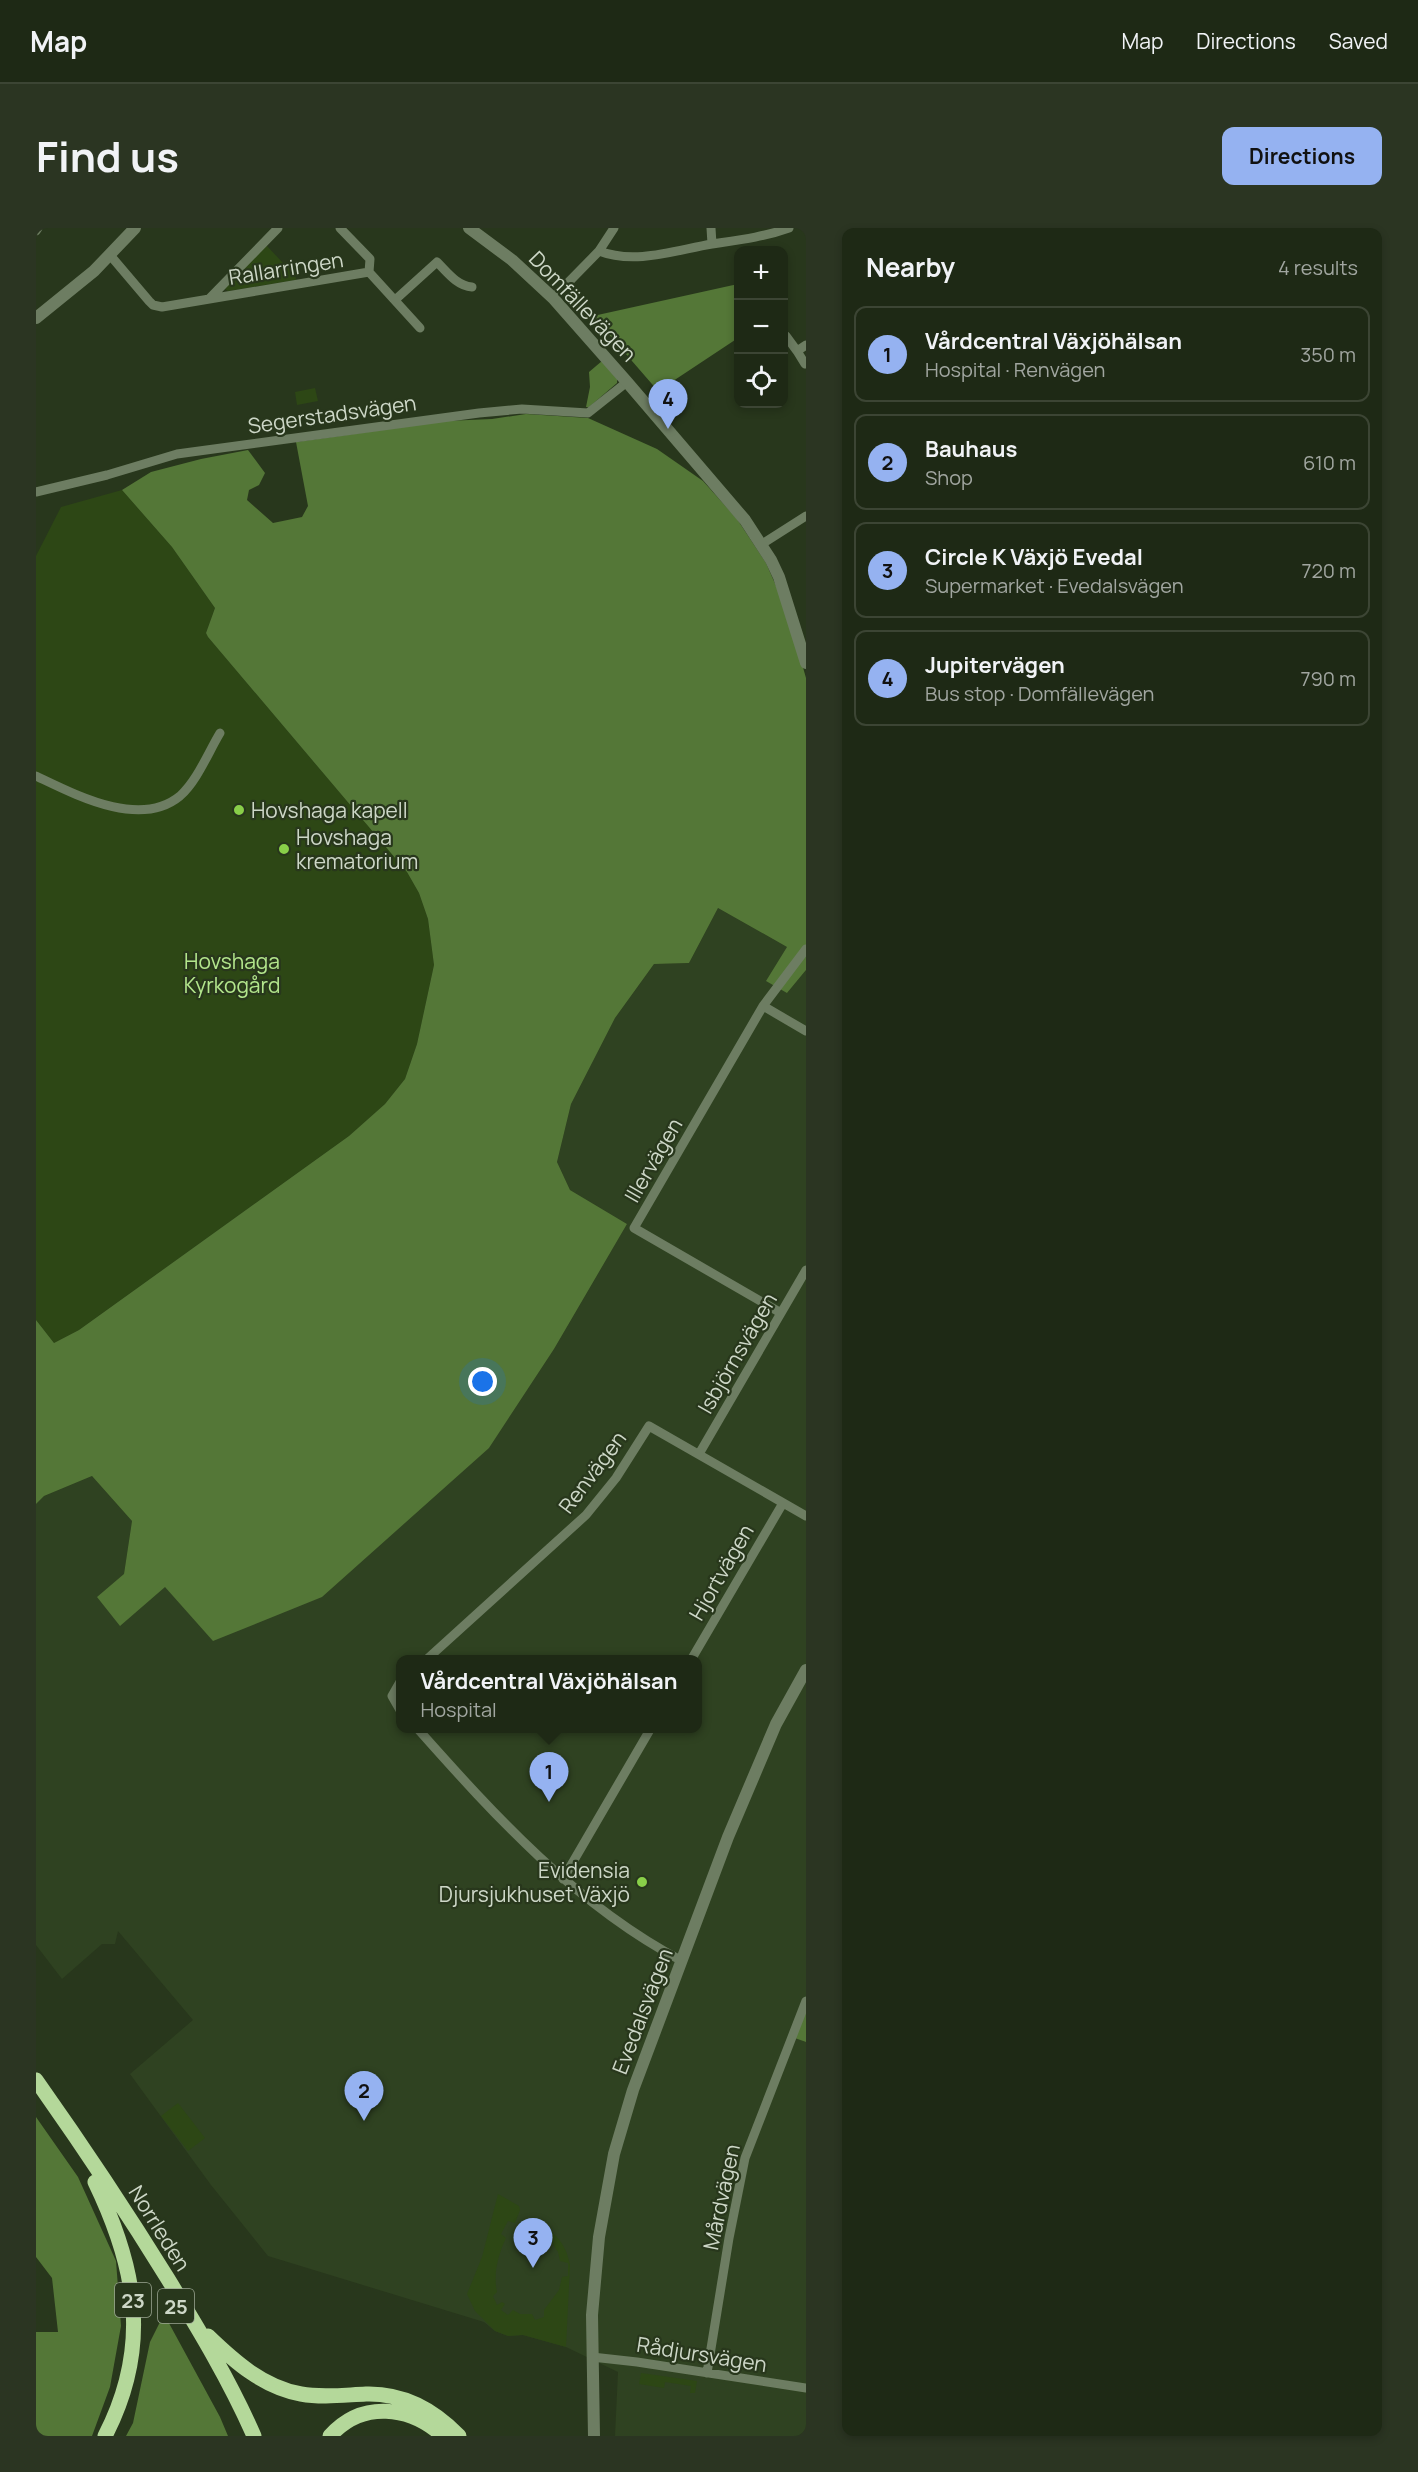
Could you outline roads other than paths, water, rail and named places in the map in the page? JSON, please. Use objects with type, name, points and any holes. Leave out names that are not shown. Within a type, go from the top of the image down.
[{"type":"highway","name":"Norrleden","points":[[36,2080],[88,2155],[191,2316],[231,2388],[254,2436]]},
{"type":"highway","name":"Norrleden","points":[[36,2095],[190,2329],[226,2391],[246,2436]]},
{"type":"highway","name":"23","points":[[95,2182],[123,2247],[133,2301],[131,2359],[126,2383],[105,2436]]},
{"type":"highway","name":"23","points":[[191,2316],[208,2337],[239,2364],[269,2384],[316,2396],[381,2394],[404,2399],[439,2417],[459,2436]]},
{"type":"highway","points":[[330,2436],[357,2415],[381,2411],[410,2414],[435,2428],[443,2436]]},
{"type":"street","points":[[36,318],[77,286],[135,228]]},
{"type":"street","name":"Rallarringen","points":[[209,298],[278,228]]},
{"type":"street","name":"Rallarringen","points":[[340,228],[370,259],[369,272],[420,328]]},
{"type":"street","name":"Domfällevägen","points":[[469,228],[519,267],[553,298],[744,520],[762,544],[786,594],[806,663]]},
{"type":"street","points":[[553,298],[599,251],[614,228]]},
{"type":"street","points":[[711,228],[712,244]]},
{"type":"street","points":[[599,251],[619,257],[658,255],[762,236],[789,228]]},
{"type":"street","name":"Rallarringen","points":[[110,255],[153,304],[162,307],[369,272]]},
{"type":"street","points":[[395,300],[438,262],[457,282],[472,287]]},
{"type":"street","points":[[788,339],[805,364]]},
{"type":"street","points":[[796,351],[806,345]]},
{"type":"street","name":"Segerstadsvägen","points":[[36,492],[177,454],[479,413],[522,409],[588,413],[627,382]]},
{"type":"street","points":[[762,544],[806,516]]},
{"type":"street","points":[[36,776],[74,795],[131,811],[160,808],[180,795],[220,733]]},
{"type":"street","points":[[806,949],[763,1006],[806,1031]]},
{"type":"street","name":"Illervägen","points":[[763,1006],[634,1228],[781,1313]]},
{"type":"street","name":"Isbjörnsvägen","points":[[699,1454],[806,1270]]},
{"type":"street","name":"Renvägen","points":[[430,1655],[586,1515],[616,1478],[649,1426],[806,1516]]},
{"type":"street","name":"Hjortvägen","points":[[693,1655],[783,1503]]},
{"type":"street","name":"Evedalsvägen","points":[[594,2436],[592,2315],[599,2236],[614,2154],[633,2090],[728,1837],[776,1724],[806,1670]]},
{"type":"street","points":[[396,1689],[392,1696],[396,1703]]},
{"type":"street","points":[[421,1733],[490,1810],[563,1879],[637,1935],[682,1961]]},
{"type":"street","points":[[563,1879],[648,1733]]},
{"type":"street","name":"Mårdvägen","points":[[707,2373],[729,2238],[745,2158],[806,2001]]},
{"type":"street","name":"Rådjursvägen","points":[[592,2357],[806,2388]]},
{"type":"street","name":"Evedalsvägen","points":[[588,2436],[592,2385]]},
{"type":"place","name":"Jupitervägen","points":[[668,429]]},
{"type":"place","name":"Hovshaga kapell","points":[[239,810]]},
{"type":"place","name":"Hovshaga krematorium","points":[[284,849]]},
{"type":"place","name":"Vårdcentral Växjöhälsan","points":[[549,1802]]},
{"type":"place","name":"Evidensia Djursjukhuset Växjö","points":[[642,1882]]},
{"type":"place","name":"Bauhaus","points":[[364,2121]]},
{"type":"place","name":"Circle K Växjö Evedal","points":[[533,2268]]},
{"type":"park label","name":"Hovshaga Kyrkogård","points":[[232,973]]}]
